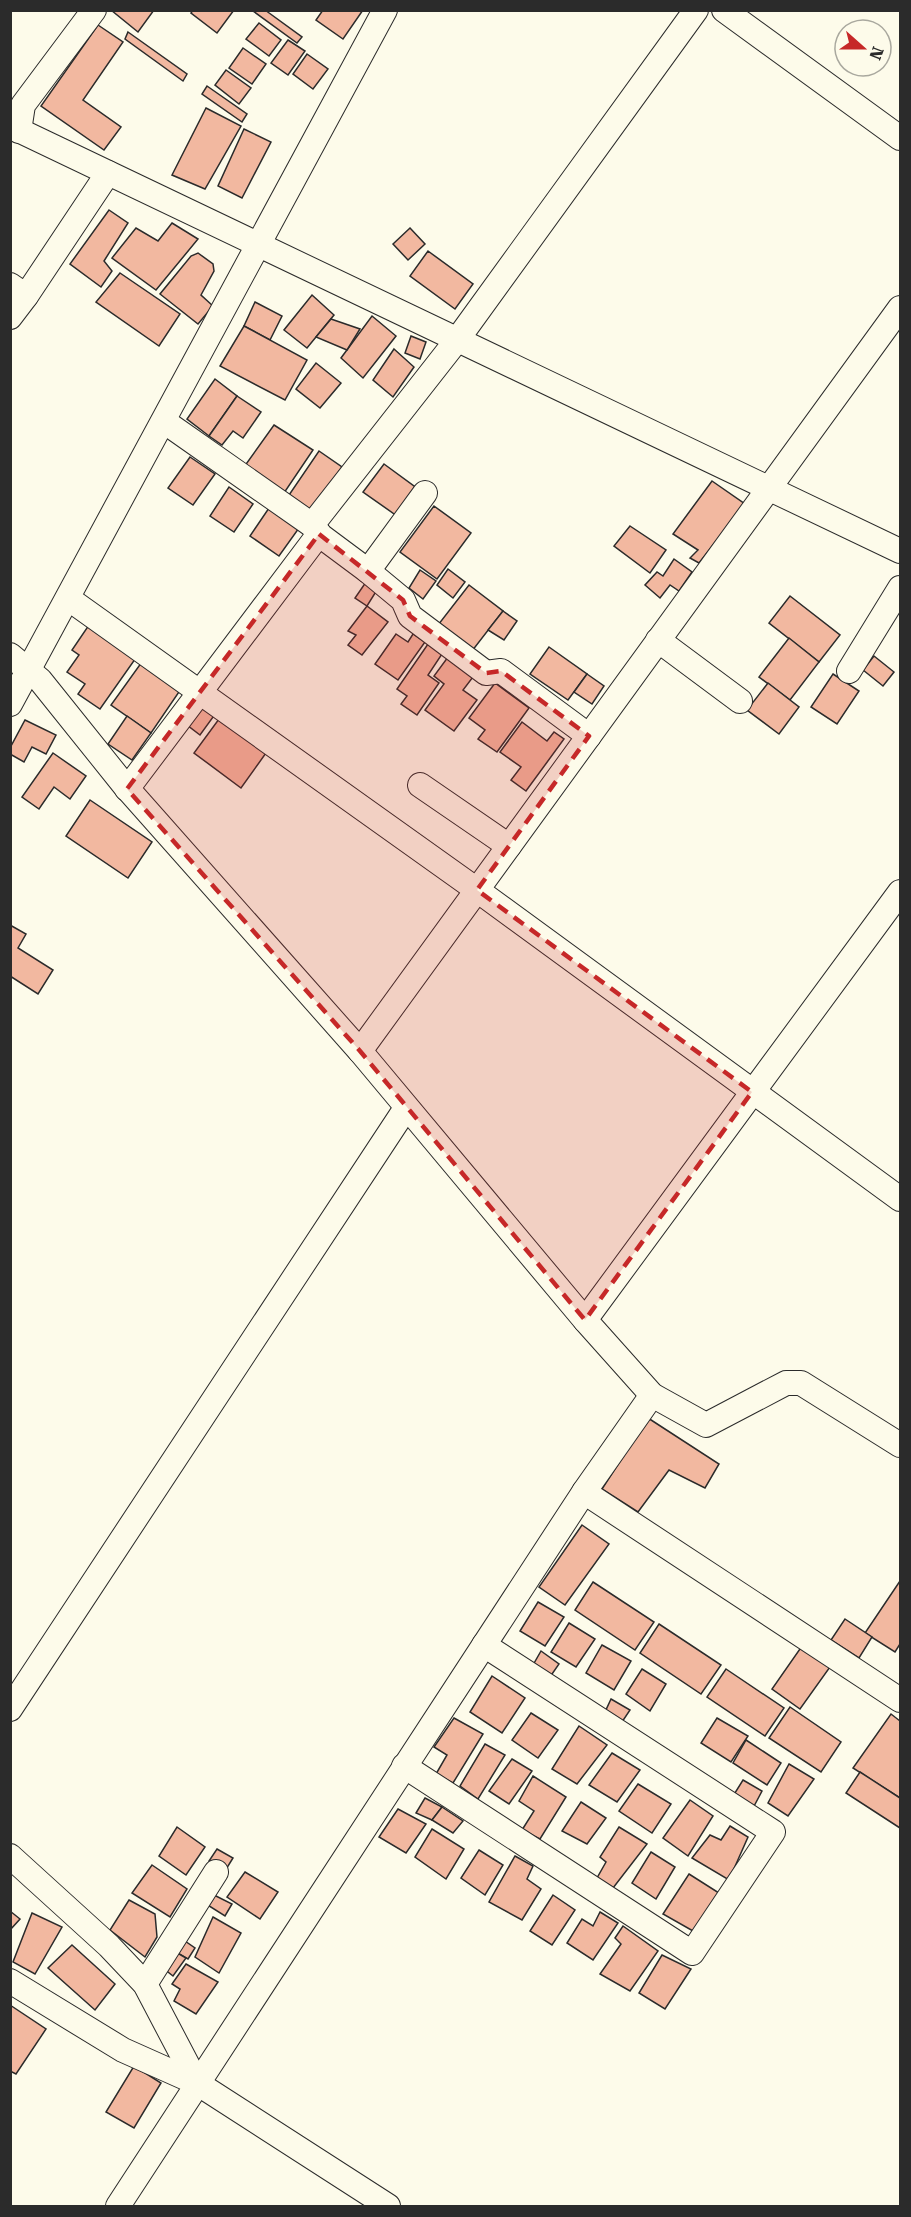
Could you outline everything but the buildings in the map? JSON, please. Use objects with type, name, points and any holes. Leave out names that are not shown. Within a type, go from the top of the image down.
[{"type":"street","points":[[94,10],[23,105],[15,129],[900,551]]},
{"type":"street","points":[[10,704],[20,662],[69,599],[385,10]]},
{"type":"street","points":[[127,789],[696,10]]},
{"type":"street","points":[[724,10],[900,138]]},
{"type":"street","points":[[10,316],[18,290],[108,173]]},
{"type":"street","points":[[360,1052],[900,308]]},
{"type":"street","points":[[165,422],[316,530],[403,600],[410,616],[429,631],[486,673],[501,671],[589,736]]},
{"type":"street","points":[[368,572],[425,493]]},
{"type":"street","points":[[849,671],[900,588]]},
{"type":"street","points":[[69,599],[477,890],[900,1199]]},
{"type":"street","points":[[658,640],[740,701]]},
{"type":"street","points":[[20,662],[127,789],[360,1052],[585,1320],[652,1395],[706,1425],[786,1383],[801,1383],[900,1445]]},
{"type":"street","points":[[420,785],[508,846]]},
{"type":"street","points":[[585,1320],[900,892]]},
{"type":"street","points":[[10,1709],[406,1108]]},
{"type":"street","points":[[118,2206],[584,1492],[652,1395]]},
{"type":"street","points":[[584,1492],[900,1700]]},
{"type":"street","points":[[404,1766],[692,1953],[773,1832],[484,1645]]},
{"type":"street","points":[[10,1856],[109,1946],[145,1984],[197,2083]]},
{"type":"street","points":[[145,1984],[216,1872]]},
{"type":"street","points":[[10,1981],[123,2050],[197,2083],[388,2206]]},
{"type":"highlighted area","points":[[319,534],[403,600],[410,616],[486,673],[501,671],[589,736],[477,890],[752,1092],[585,1320],[360,1051],[127,789]]}]
